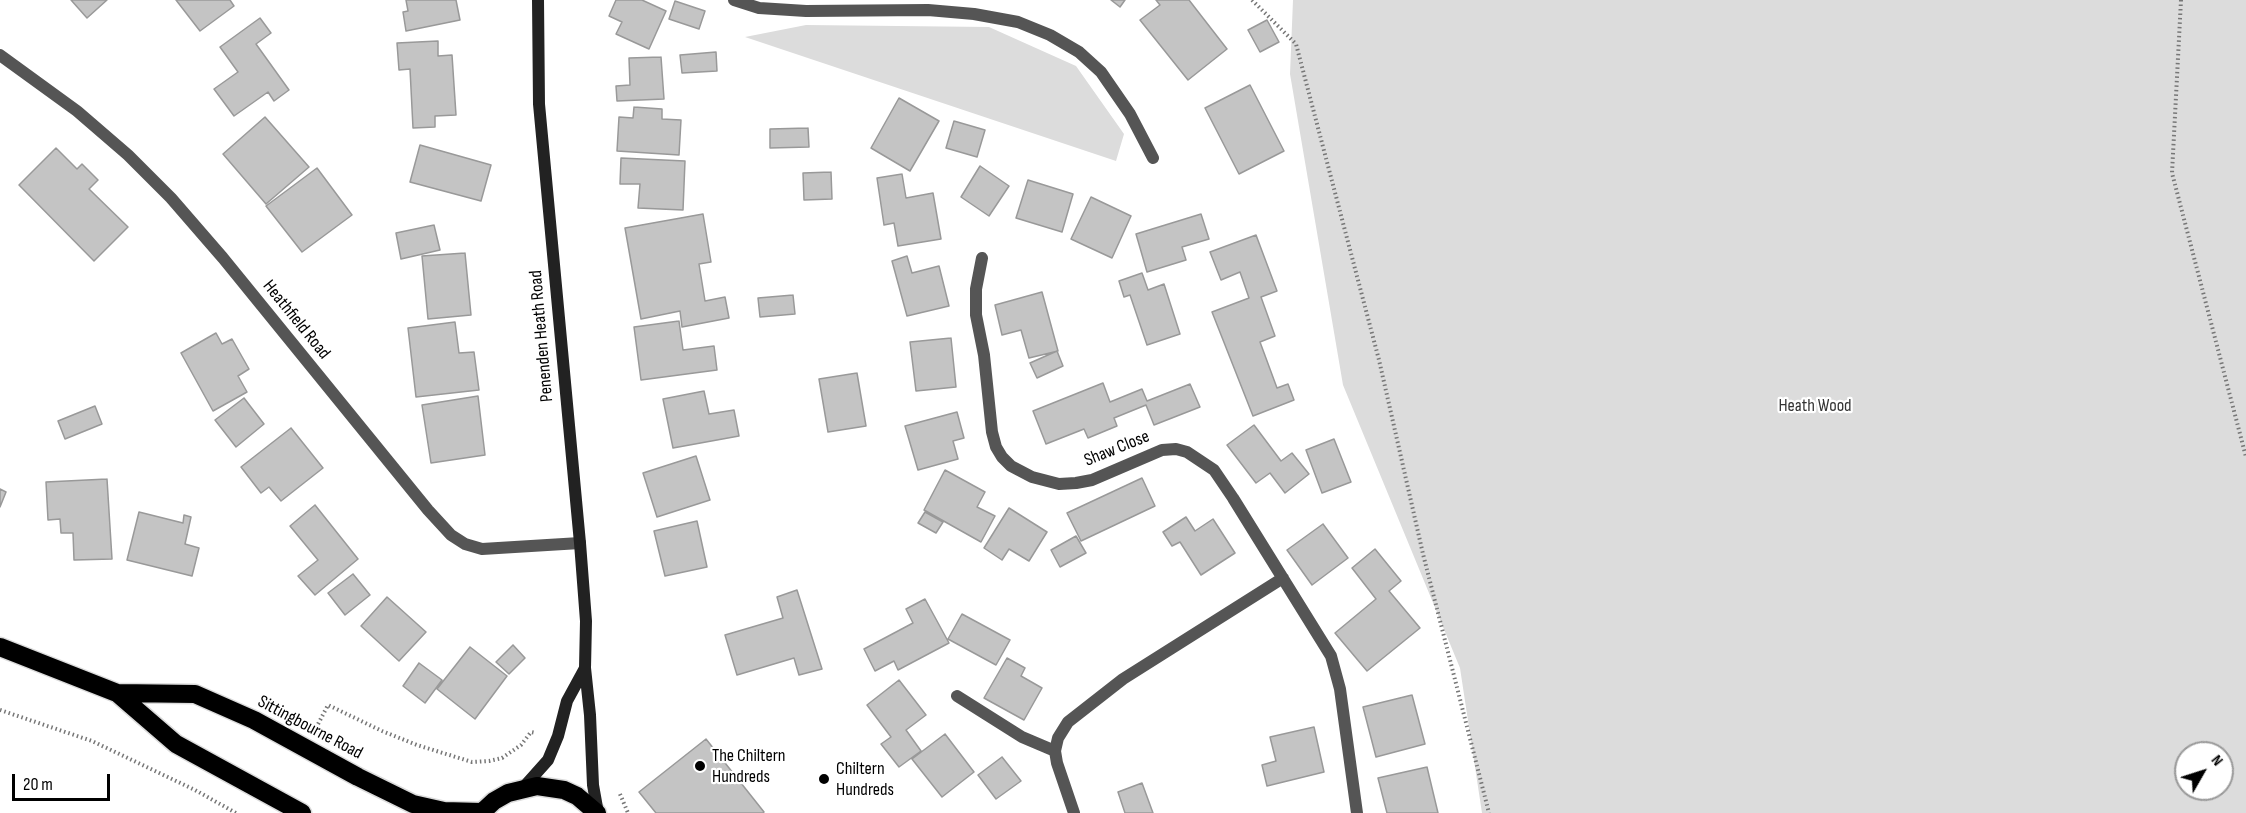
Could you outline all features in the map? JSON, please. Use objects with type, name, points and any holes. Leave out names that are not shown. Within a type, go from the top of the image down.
[{"type":"highway","name":"Sittingbourne Road","points":[[0,647],[117,693],[176,744],[302,813]]},
{"type":"highway","name":"Sittingbourne Road","points":[[117,693],[195,694],[254,720],[305,749],[413,804],[444,811],[482,812]]},
{"type":"highway","points":[[482,812],[494,801],[508,793],[523,788],[551,787],[577,796],[598,813]]},
{"type":"street","name":"Penenden Heath Road","points":[[538,0],[539,104],[580,543],[586,621],[585,668],[593,785],[598,813]]},
{"type":"street","points":[[734,0],[759,8],[806,11],[928,10],[974,14],[1018,22],[1050,35],[1079,52],[1101,72],[1130,114],[1153,158]]},
{"type":"street","name":"Heathfield Road","points":[[0,55],[77,111],[128,155],[171,198],[223,258],[428,510],[451,534],[465,544],[482,549],[580,543]]},
{"type":"street","name":"Shaw Close","points":[[982,258],[976,289],[976,315],[984,355],[992,432],[996,447],[1002,457],[1011,466],[1032,477],[1059,483],[1076,483],[1110,473],[1162,450],[1176,449],[1187,452],[1209,466],[1221,478],[1331,656],[1340,689],[1357,813]]},
{"type":"street","points":[[1074,813],[1055,751],[1058,738],[1068,722],[1167,650],[1283,578]]},
{"type":"street","name":"Penenden Heath Road","points":[[523,788],[548,760],[558,736],[567,701],[585,668]]},
{"type":"street","points":[[957,696],[1022,737],[1055,751]]},
{"type":"path","points":[[1252,0],[1296,44],[1379,360],[1423,554],[1489,813]]},
{"type":"path","points":[[2181,0],[2172,173],[2246,456]]},
{"type":"path","points":[[305,749],[328,705],[409,741],[472,762],[489,761],[513,752],[531,732]]},
{"type":"path","points":[[0,710],[92,741],[195,790],[236,813]]},
{"type":"green space","name":"Heath Wood","points":[[1293,0],[2246,0],[2246,813],[1482,813],[1460,668],[1343,385],[1290,74]]},
{"type":"green space","points":[[806,25],[989,27],[1076,66],[1124,134],[1116,161],[745,37]]},
{"type":"building","points":[[71,0],[107,0],[87,18]]},
{"type":"building","points":[[176,0],[230,0],[234,6],[200,31]]},
{"type":"building","points":[[406,0],[456,0],[460,20],[406,31],[403,12],[408,11]]},
{"type":"building","points":[[616,0],[642,0],[666,11],[649,49],[616,34],[622,22],[609,16]]},
{"type":"building","points":[[1111,0],[1125,0],[1120,7]]},
{"type":"building","points":[[1156,0],[1189,0],[1227,49],[1188,80],[1140,20],[1160,5]]},
{"type":"building","points":[[675,1],[705,11],[699,29],[669,19]]},
{"type":"building","points":[[260,18],[271,33],[256,44],[289,90],[274,101],[268,92],[234,116],[214,89],[238,72],[220,47]]},
{"type":"building","points":[[1267,20],[1279,42],[1260,52],[1248,30]]},
{"type":"building","points":[[438,41],[438,56],[452,55],[456,115],[435,116],[435,127],[413,128],[410,69],[399,70],[397,43]]},
{"type":"building","points":[[716,52],[717,71],[682,73],[680,55]]},
{"type":"building","points":[[661,57],[664,99],[617,101],[616,86],[630,85],[629,58]]},
{"type":"building","points":[[1250,85],[1284,151],[1239,174],[1205,108]]},
{"type":"building","points":[[899,98],[939,121],[910,171],[871,148]]},
{"type":"building","points":[[634,107],[662,109],[662,119],[681,120],[679,155],[617,151],[619,117],[633,118]]},
{"type":"building","points":[[265,117],[309,167],[266,204],[223,154]]},
{"type":"building","points":[[954,121],[985,130],[977,157],[946,148]]},
{"type":"building","points":[[808,128],[809,147],[770,148],[770,129]]},
{"type":"building","points":[[420,145],[491,165],[481,201],[410,182]]},
{"type":"building","points":[[56,148],[77,169],[82,164],[98,180],[89,189],[128,227],[94,261],[19,185]]},
{"type":"building","points":[[621,158],[685,161],[683,210],[638,208],[640,184],[620,184]]},
{"type":"building","points":[[980,166],[1009,186],[989,216],[961,197]]},
{"type":"building","points":[[317,168],[352,215],[302,252],[266,206]]},
{"type":"building","points":[[831,172],[832,199],[804,200],[803,173]]},
{"type":"building","points":[[902,174],[906,198],[933,193],[941,239],[898,246],[894,223],[884,225],[877,178]]},
{"type":"building","points":[[1028,180],[1073,194],[1062,232],[1016,218]]},
{"type":"building","points":[[1091,197],[1131,216],[1112,258],[1071,239]]},
{"type":"building","points":[[703,214],[711,262],[699,264],[705,301],[725,297],[729,318],[682,327],[680,311],[641,319],[625,228]]},
{"type":"building","points":[[1201,214],[1209,239],[1182,247],[1186,260],[1147,272],[1136,234]]},
{"type":"building","points":[[434,225],[440,250],[401,259],[396,233]]},
{"type":"building","points":[[1256,235],[1277,291],[1261,297],[1275,336],[1260,342],[1277,388],[1288,384],[1294,400],[1253,416],[1212,312],[1249,298],[1240,272],[1221,280],[1210,252]]},
{"type":"building","points":[[465,253],[471,315],[428,319],[422,256]]},
{"type":"building","points":[[907,256],[912,273],[939,266],[949,306],[907,316],[892,261]]},
{"type":"building","points":[[1142,273],[1148,290],[1164,284],[1180,334],[1147,345],[1130,295],[1124,297],[1119,281]]},
{"type":"building","points":[[1042,292],[1058,351],[1029,358],[1021,330],[1002,335],[995,305]]},
{"type":"building","points":[[793,295],[795,314],[760,317],[758,298]]},
{"type":"building","points":[[679,321],[683,350],[714,346],[717,370],[641,380],[634,327]]},
{"type":"building","points":[[455,322],[459,353],[474,352],[479,390],[416,397],[408,328]]},
{"type":"building","points":[[216,333],[222,344],[232,339],[249,369],[238,376],[247,392],[213,411],[181,353]]},
{"type":"building","points":[[951,338],[956,387],[916,391],[910,342]]},
{"type":"building","points":[[1057,351],[1063,366],[1037,378],[1030,363]]},
{"type":"building","points":[[857,373],[866,426],[828,432],[819,379]]},
{"type":"building","points":[[1103,383],[1110,402],[1142,389],[1147,401],[1190,384],[1200,407],[1154,425],[1146,405],[1114,418],[1117,426],[1088,438],[1084,429],[1046,444],[1033,411]]},
{"type":"building","points":[[704,391],[709,414],[734,410],[739,436],[673,448],[663,399]]},
{"type":"building","points":[[478,396],[485,455],[431,463],[422,405]]},
{"type":"building","points":[[244,398],[264,424],[236,447],[215,420]]},
{"type":"building","points":[[95,406],[102,424],[65,439],[58,421]]},
{"type":"building","points":[[957,412],[964,438],[953,441],[958,459],[918,470],[905,426]]},
{"type":"building","points":[[1254,425],[1281,461],[1292,453],[1309,474],[1285,493],[1270,473],[1256,483],[1227,445]]},
{"type":"building","points":[[291,428],[323,468],[281,501],[269,487],[261,493],[241,467]]},
{"type":"building","points":[[1334,439],[1351,482],[1322,493],[1306,450]]},
{"type":"building","points":[[696,456],[710,500],[657,517],[643,473]]},
{"type":"building","points":[[945,470],[985,492],[977,507],[995,516],[981,542],[924,510]]},
{"type":"building","points":[[1142,478],[1155,506],[1081,541],[1067,513]]},
{"type":"building","points":[[107,479],[112,559],[74,560],[73,533],[61,533],[60,519],[48,520],[46,482]]},
{"type":"building","points":[[0,489],[6,492],[0,507]]},
{"type":"building","points":[[315,505],[358,559],[315,595],[298,576],[318,560],[290,526]]},
{"type":"building","points":[[1009,508],[1047,532],[1029,561],[1009,549],[1002,560],[984,548]]},
{"type":"building","points":[[139,512],[183,523],[184,515],[191,517],[185,544],[199,548],[192,576],[127,560]]},
{"type":"building","points":[[925,512],[943,522],[936,533],[918,523]]},
{"type":"building","points":[[1186,517],[1195,531],[1213,519],[1235,553],[1201,575],[1180,542],[1172,546],[1163,532]]},
{"type":"building","points":[[697,521],[707,567],[665,576],[654,531]]},
{"type":"building","points":[[1323,524],[1348,558],[1312,585],[1287,550]]},
{"type":"building","points":[[1076,536],[1086,553],[1060,567],[1051,550]]},
{"type":"building","points":[[1375,549],[1401,581],[1389,591],[1420,628],[1367,671],[1335,633],[1376,599],[1352,568]]},
{"type":"building","points":[[353,574],[370,595],[345,615],[328,593]]},
{"type":"building","points":[[797,590],[822,669],[799,675],[794,658],[737,675],[725,635],[783,618],[777,597]]},
{"type":"building","points":[[387,597],[426,632],[399,661],[361,626]]},
{"type":"building","points":[[925,599],[949,643],[898,670],[894,661],[875,671],[864,649],[913,623],[906,609]]},
{"type":"building","points":[[962,614],[1010,640],[996,665],[948,639]]},
{"type":"building","points":[[513,645],[525,658],[509,674],[496,662]]},
{"type":"building","points":[[470,647],[507,676],[475,719],[437,689]]},
{"type":"building","points":[[1007,658],[1025,668],[1021,676],[1042,688],[1024,720],[984,698]]},
{"type":"building","points":[[419,663],[442,680],[425,703],[403,686]]},
{"type":"building","points":[[899,680],[926,715],[906,730],[921,751],[899,767],[881,744],[891,737],[867,705]]},
{"type":"building","points":[[1412,695],[1425,744],[1376,757],[1363,707]]},
{"type":"building","points":[[1314,727],[1324,772],[1267,786],[1262,765],[1276,761],[1270,737]]},
{"type":"building","points":[[945,734],[974,772],[942,797],[912,759]]},
{"type":"building","name":"The Chiltern Hundreds","points":[[706,739],[763,813],[656,813],[639,792]]},
{"type":"building","points":[[1002,757],[1021,781],[996,799],[978,775]]},
{"type":"building","points":[[1427,767],[1438,813],[1387,813],[1378,778]]},
{"type":"building","points":[[1142,783],[1153,813],[1125,813],[1118,792]]},
{"type":"place","name":"The Chiltern Hundreds","points":[[700,766]]},
{"type":"place","name":"Chiltern Hundreds","points":[[824,779]]}]
